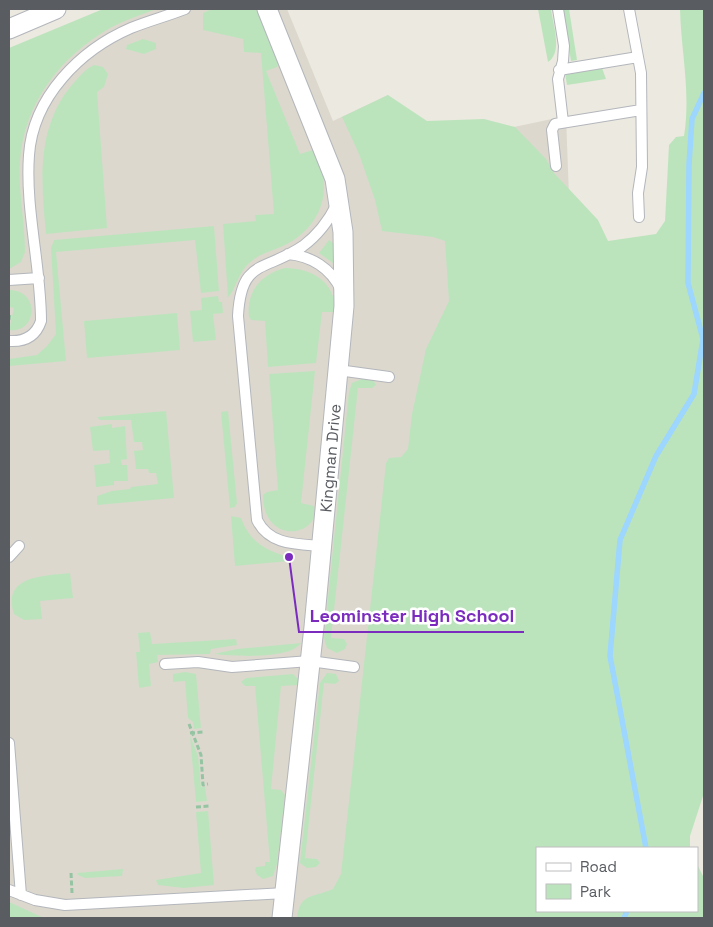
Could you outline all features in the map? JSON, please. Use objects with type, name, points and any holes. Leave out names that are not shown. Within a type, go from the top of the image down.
[{"type":"street","points":[[11,22],[56,9]]},
{"type":"street","name":"Kingman Drive","points":[[267,9],[335,179],[343,232],[345,297],[322,546],[282,918]]},
{"type":"lane","points":[[9,341],[24,340],[38,329],[41,321],[29,166],[34,132],[41,111],[55,87],[85,55],[131,28],[184,9]]},
{"type":"lane","points":[[558,9],[564,46],[558,90],[563,122]]},
{"type":"lane","points":[[628,9],[638,57],[641,110],[642,167],[638,193],[639,217]]},
{"type":"lane","points":[[560,70],[638,57]]},
{"type":"lane","points":[[556,166],[552,126],[563,122],[641,110]]},
{"type":"lane","points":[[322,546],[297,544],[270,536],[262,531],[254,506],[239,330],[239,305],[245,282],[250,274],[259,267],[287,254],[312,239],[332,215],[339,201]]},
{"type":"lane","points":[[287,254],[300,255],[317,262],[333,276],[345,297]]},
{"type":"lane","points":[[9,280],[39,278]]},
{"type":"lane","points":[[338,370],[389,377]]},
{"type":"lane","points":[[9,556],[19,546]]},
{"type":"lane","points":[[165,664],[198,662],[232,666],[310,660],[354,666]]},
{"type":"lane","points":[[9,743],[21,896]]},
{"type":"lane","points":[[9,890],[21,896],[49,903],[78,905],[285,893]]},
{"type":"path","points":[[9,320],[10,313]]},
{"type":"path","points":[[189,724],[191,725],[190,733],[201,755],[203,785],[208,784]]},
{"type":"path","points":[[190,733],[204,732]]},
{"type":"path","points":[[196,807],[210,806]]},
{"type":"shaded area","points":[[109,9],[287,9],[333,121],[388,95],[405,150],[566,116],[574,331],[356,918],[9,918],[9,49]]},
{"type":"green space","points":[[103,9],[156,9],[116,25],[92,39],[61,67],[37,101],[23,140],[20,161],[25,252],[21,262],[9,269],[9,48]]},
{"type":"green space","points":[[212,9],[255,9],[259,13],[278,62],[277,67],[266,71],[300,154],[313,150],[320,163],[324,190],[322,203],[317,215],[309,226],[287,244],[253,260],[243,270],[228,297],[223,224],[256,221],[255,215],[274,214],[261,53],[244,52],[243,39],[203,30],[203,13]]},
{"type":"green space","points":[[538,9],[551,9],[555,30],[555,52],[553,58],[548,62]]},
{"type":"green space","points":[[563,9],[569,9],[577,60],[571,61]]},
{"type":"green space","points":[[680,9],[704,9],[704,793],[690,836],[690,847],[536,847],[536,912],[698,912],[698,866],[704,878],[704,918],[297,918],[304,900],[333,889],[341,874],[386,463],[389,458],[401,457],[408,449],[412,414],[426,349],[449,301],[445,241],[433,237],[382,231],[375,200],[359,154],[342,117],[388,95],[427,121],[484,119],[515,127],[546,159],[554,173],[598,220],[608,241],[656,234],[665,221],[669,145],[676,137],[684,136],[686,120],[686,88]]},
{"type":"green space","points":[[143,39],[156,43],[156,49],[144,54],[126,49],[127,45]]},
{"type":"green space","points":[[94,65],[103,67],[108,74],[104,87],[97,92],[107,228],[46,234],[42,176],[46,138],[60,103],[71,86]]},
{"type":"green space","points":[[602,68],[606,79],[567,85],[565,73]]},
{"type":"green space","points":[[214,226],[219,291],[201,293],[195,240],[56,252],[66,361],[9,366],[9,359],[37,355],[56,334],[51,248],[54,240]]},
{"type":"green space","points":[[329,240],[334,244],[335,263],[319,253]]},
{"type":"green space","points":[[285,268],[305,271],[321,279],[332,293],[335,312],[322,312],[316,363],[268,367],[265,321],[251,320],[249,317],[250,300],[257,285],[262,280],[276,271]]},
{"type":"green space","points":[[9,290],[19,292],[26,297],[32,312],[30,319],[18,329],[9,330],[14,308],[9,307]]},
{"type":"green space","points":[[218,296],[219,302],[222,302],[223,313],[213,314],[216,340],[193,342],[190,311],[202,310],[201,298]]},
{"type":"green space","points":[[177,313],[180,350],[87,358],[84,321]]},
{"type":"green space","points":[[315,371],[301,503],[314,506],[314,516],[309,524],[301,529],[292,531],[281,529],[272,523],[266,512],[263,495],[267,492],[278,490],[269,374]]},
{"type":"green space","points":[[362,379],[373,380],[376,385],[372,388],[358,388],[331,638],[344,639],[347,644],[345,649],[337,653],[327,648],[324,638],[349,392],[352,383]]},
{"type":"green space","points":[[166,411],[174,498],[97,505],[97,496],[112,491],[130,489],[131,487],[158,484],[156,473],[149,473],[148,469],[136,469],[134,451],[143,450],[142,442],[134,442],[131,420],[100,420],[97,417]]},
{"type":"green space","points":[[228,411],[237,503],[235,507],[230,508],[221,412]]},
{"type":"green space","points":[[112,424],[112,428],[125,426],[127,459],[121,460],[122,465],[127,465],[128,481],[114,481],[114,485],[96,487],[94,465],[110,463],[109,450],[93,451],[90,427]]},
{"type":"green space","points":[[231,516],[241,518],[249,533],[259,544],[288,557],[289,561],[235,566]]},
{"type":"green space","points":[[70,573],[73,598],[40,601],[42,619],[24,620],[14,614],[12,601],[14,592],[19,585],[38,577]]},
{"type":"green space","points":[[150,632],[152,644],[236,639],[237,645],[211,649],[210,654],[157,655],[158,662],[149,664],[151,686],[139,688],[136,652],[140,652],[138,633]]},
{"type":"green space","points":[[301,643],[285,652],[260,656],[214,654],[237,649]]},
{"type":"green space","points":[[185,672],[196,674],[201,728],[194,729],[193,722],[188,718],[185,681],[173,682],[173,674]]},
{"type":"green space","points":[[327,673],[336,674],[339,681],[335,684],[324,683],[305,858],[317,859],[320,863],[316,867],[307,868],[300,863],[320,683]]},
{"type":"green space","points":[[293,674],[298,679],[298,685],[281,686],[271,789],[281,790],[285,795],[277,864],[273,876],[263,879],[257,875],[256,867],[265,866],[265,862],[270,862],[255,686],[245,686],[241,682],[246,678]]},
{"type":"green space","points":[[190,736],[198,756],[201,787],[205,787],[207,801],[196,802]]},
{"type":"green space","points":[[208,811],[214,885],[184,888],[158,885],[156,880],[201,873],[196,812]]},
{"type":"green space","points":[[123,869],[122,876],[85,878],[77,873]]},
{"type":"green space","points":[[9,902],[44,918],[9,918]]},
{"type":"waterway","points":[[646,847],[610,656],[620,540],[656,456],[694,394],[703,339],[688,283],[689,164],[692,119],[704,93]]},
{"type":"waterway","points":[[624,918],[627,912]]},
{"type":"place","name":"Leominster High School","points":[[289,557]]}]
